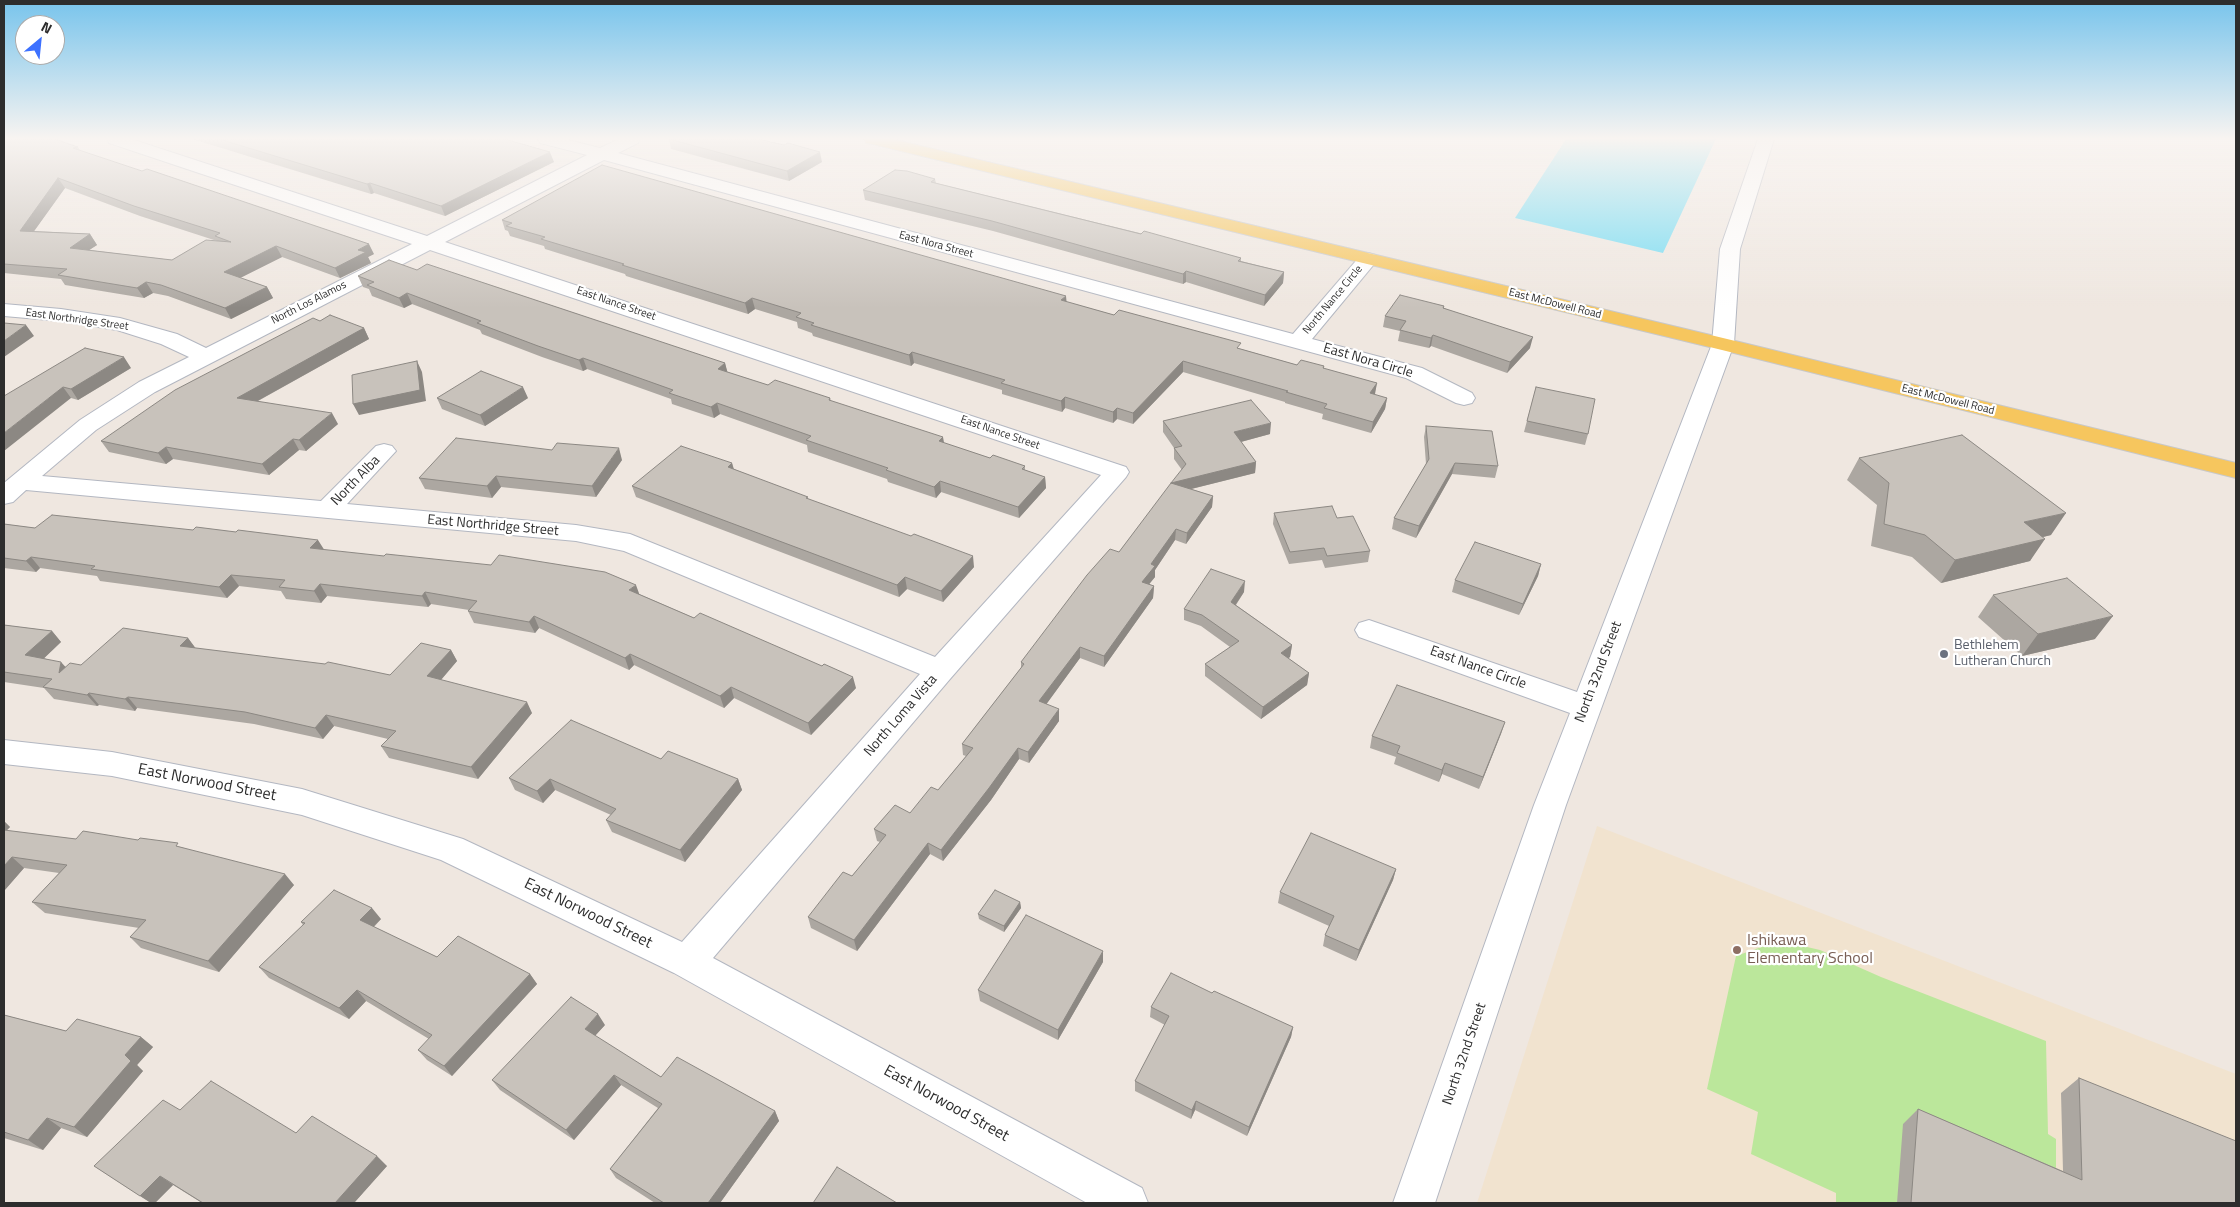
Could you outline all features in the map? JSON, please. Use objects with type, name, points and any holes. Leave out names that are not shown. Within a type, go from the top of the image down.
[{"type":"main road","name":"East McDowell Road","points":[[1105,195],[1723,344],[2236,471]]},
{"type":"street","name":"East Nance Street","points":[[287,195],[1117,472]]},
{"type":"street","name":"North Los Alamos","points":[[13,489],[88,425],[147,387],[204,356],[521,195]]},
{"type":"street","name":"East Nora Street","points":[[755,195],[1298,342]]},
{"type":"street","name":"North 32nd Street","points":[[1414,1203],[1550,805],[1723,344],[1730,249],[1748,195]]},
{"type":"street","name":"North Nance Circle","points":[[1298,342],[1368,259]]},
{"type":"street","name":"East Northridge Street","points":[[4,310],[61,315],[120,324],[169,339],[204,356]]},
{"type":"street","name":"East Nora Circle","points":[[1298,342],[1414,373],[1464,398]]},
{"type":"street","name":"North Alba","points":[[328,510],[384,451]]},
{"type":"street","name":"North Loma Vista","points":[[687,962],[940,671],[1117,472]]},
{"type":"street","name":"East Northridge Street","points":[[13,489],[328,510],[576,533],[630,543],[940,671]]},
{"type":"street","name":"East Nance Circle","points":[[1369,630],[1586,707]]},
{"type":"street","name":"East Norwood Street","points":[[4,752],[112,764],[311,804],[451,849],[687,962],[1127,1203]]},
{"type":"shaded area","name":"Ishikawa Elementary School","points":[[1597,826],[2236,1074],[2236,1203],[1477,1203]]},
{"type":"green space","points":[[1794,944],[1820,950],[1881,977],[2046,1041],[2048,1134],[2056,1139],[2056,1191],[1897,1203],[1836,1203],[1836,1193],[1751,1154],[1758,1112],[1707,1089],[1736,956],[1767,945]]},
{"type":"water","points":[[1530,195],[1690,195],[1663,253],[1515,218]]},
{"type":"building","points":[[4,195],[46,195],[20,231],[90,234],[70,248],[172,260],[206,240],[231,242],[215,236],[220,233],[105,195],[225,195],[369,244],[358,250],[366,252],[335,268],[276,246],[224,272],[267,287],[225,308],[161,285],[146,282],[137,288],[58,275],[67,269],[4,264]]},
{"type":"building","points":[[408,195],[463,195],[441,206]]},
{"type":"building","points":[[547,195],[709,195],[1066,296],[1061,300],[1114,315],[1119,310],[1241,343],[1237,348],[1297,365],[1301,360],[1324,366],[1323,368],[1377,383],[1370,393],[1387,398],[1373,422],[1324,408],[1327,404],[1286,392],[1288,391],[1183,361],[1133,413],[1117,408],[1113,412],[1065,397],[1061,401],[1001,383],[1005,380],[912,352],[909,355],[811,325],[814,323],[796,317],[801,313],[752,298],[745,303],[622,265],[624,264],[541,239],[545,237],[506,226],[512,223],[502,220]]},
{"type":"building","points":[[885,195],[985,195],[1141,234],[1144,231],[1241,258],[1238,261],[1284,272],[1265,295],[1186,271],[1183,274],[992,221]]},
{"type":"building","points":[[389,260],[417,270],[427,264],[725,363],[718,369],[768,385],[775,380],[830,398],[829,400],[943,437],[939,441],[990,458],[993,455],[1025,466],[1022,469],[1045,477],[1018,507],[940,481],[934,487],[886,470],[888,468],[806,440],[811,436],[717,403],[711,407],[669,393],[673,390],[583,358],[579,360],[538,346],[477,323],[481,321],[407,293],[399,298],[367,285],[374,282],[358,276]]},
{"type":"building","points":[[1400,295],[1444,306],[1443,308],[1533,337],[1510,362],[1433,335],[1431,338],[1400,330],[1406,321],[1385,316]]},
{"type":"building","points":[[330,315],[364,328],[237,398],[332,413],[299,440],[293,439],[262,464],[166,447],[158,453],[101,441],[175,390],[313,318],[320,321]]},
{"type":"building","points":[[4,323],[26,325],[4,341]]},
{"type":"building","points":[[85,348],[124,357],[71,389],[63,387],[4,433],[4,396]]},
{"type":"building","points":[[417,361],[420,390],[353,404],[352,375]]},
{"type":"building","points":[[481,371],[523,387],[480,415],[437,398]]},
{"type":"building","points":[[1536,387],[1595,399],[1588,434],[1527,421]]},
{"type":"building","points":[[1251,400],[1271,423],[1234,432],[1256,462],[1171,483],[1186,464],[1174,448],[1182,446],[1163,421]]},
{"type":"building","points":[[1426,426],[1492,431],[1498,466],[1455,463],[1419,526],[1394,518],[1429,459]]},
{"type":"building","points":[[1962,435],[2066,513],[2024,522],[2045,539],[1955,560],[1925,535],[1884,524],[1889,483],[1859,458]]},
{"type":"building","points":[[456,438],[552,450],[557,443],[619,448],[592,486],[496,476],[487,486],[419,478]]},
{"type":"building","points":[[681,446],[732,463],[728,467],[808,497],[806,498],[973,556],[941,591],[905,577],[897,585],[632,486]]},
{"type":"building","points":[[1171,483],[1213,496],[1187,533],[1176,529],[1151,564],[1155,566],[1142,582],[1154,586],[1104,656],[1080,647],[1039,701],[1059,709],[1028,752],[1018,748],[941,850],[928,843],[854,940],[808,917],[843,872],[852,876],[886,835],[874,829],[895,805],[910,813],[931,787],[938,790],[973,748],[962,744],[1024,664],[1021,662],[1087,575],[1110,549],[1119,552]]},
{"type":"building","points":[[1332,506],[1337,518],[1353,516],[1370,551],[1327,556],[1324,548],[1290,552],[1274,513]]},
{"type":"building","points":[[52,515],[193,530],[196,527],[236,532],[238,530],[318,540],[310,548],[384,556],[386,554],[491,565],[499,555],[605,572],[636,585],[629,590],[694,618],[700,613],[822,666],[824,664],[853,677],[808,723],[731,687],[720,696],[630,654],[625,658],[534,616],[529,622],[468,611],[477,601],[425,592],[422,596],[320,584],[314,591],[279,587],[285,580],[231,575],[219,587],[91,569],[95,566],[31,557],[26,561],[4,558],[4,524],[35,528]]},
{"type":"building","points":[[1475,542],[1541,564],[1523,604],[1455,580]]},
{"type":"building","points":[[1211,569],[1245,581],[1231,602],[1292,645],[1281,653],[1309,673],[1263,707],[1205,664],[1239,641],[1202,615],[1184,609]]},
{"type":"building","points":[[2067,578],[2113,616],[2038,634],[1993,595]]},
{"type":"building","points":[[4,625],[52,631],[25,655],[61,662],[59,673],[70,663],[81,665],[123,628],[188,638],[180,646],[325,664],[328,662],[390,675],[421,643],[451,650],[427,676],[527,702],[471,767],[381,746],[396,731],[326,715],[315,728],[245,712],[128,697],[125,699],[89,693],[87,695],[43,687],[52,679],[4,672]]},
{"type":"building","points":[[1397,685],[1505,722],[1483,777],[1445,763],[1442,770],[1397,753],[1400,746],[1372,736]]},
{"type":"building","points":[[571,720],[661,759],[668,751],[738,779],[680,850],[606,820],[616,809],[550,779],[537,791],[509,778]]},
{"type":"building","points":[[4,830],[76,839],[83,831],[138,840],[140,838],[178,843],[176,846],[285,874],[208,961],[130,937],[146,920],[32,902],[67,865],[12,857],[4,866]]},
{"type":"building","points":[[1311,833],[1396,869],[1359,950],[1325,935],[1334,916],[1280,892]]},
{"type":"building","points":[[334,890],[372,908],[360,920],[437,957],[458,936],[530,974],[444,1066],[418,1050],[432,1035],[357,990],[339,1008],[259,967],[305,923],[301,922]]},
{"type":"building","points":[[995,890],[1020,902],[1004,926],[978,914]]},
{"type":"building","points":[[1026,915],[1103,951],[1058,1030],[978,990]]},
{"type":"building","points":[[1171,973],[1212,993],[1214,991],[1293,1027],[1249,1127],[1196,1101],[1192,1110],[1135,1081],[1169,1016],[1151,1007]]},
{"type":"building","points":[[571,997],[598,1014],[585,1029],[661,1077],[677,1057],[775,1111],[708,1203],[664,1203],[610,1169],[662,1104],[614,1075],[566,1130],[492,1080]]},
{"type":"building","points":[[4,1015],[66,1031],[77,1019],[141,1037],[125,1055],[131,1061],[74,1127],[47,1118],[28,1140],[4,1132]]},
{"type":"building","points":[[2079,1078],[2236,1141],[2236,1203],[1911,1203],[1918,1109],[2082,1180]]},
{"type":"building","points":[[211,1081],[296,1133],[312,1116],[377,1156],[335,1203],[203,1203],[160,1176],[140,1196],[94,1166],[163,1100],[180,1110]]},
{"type":"building","points":[[837,1167],[897,1203],[813,1203]]},
{"type":"place","name":"Bethlehem Lutheran Church","points":[[1944,654]]},
{"type":"place","name":"Ishikawa Elementary School","points":[[1737,950]]}]
